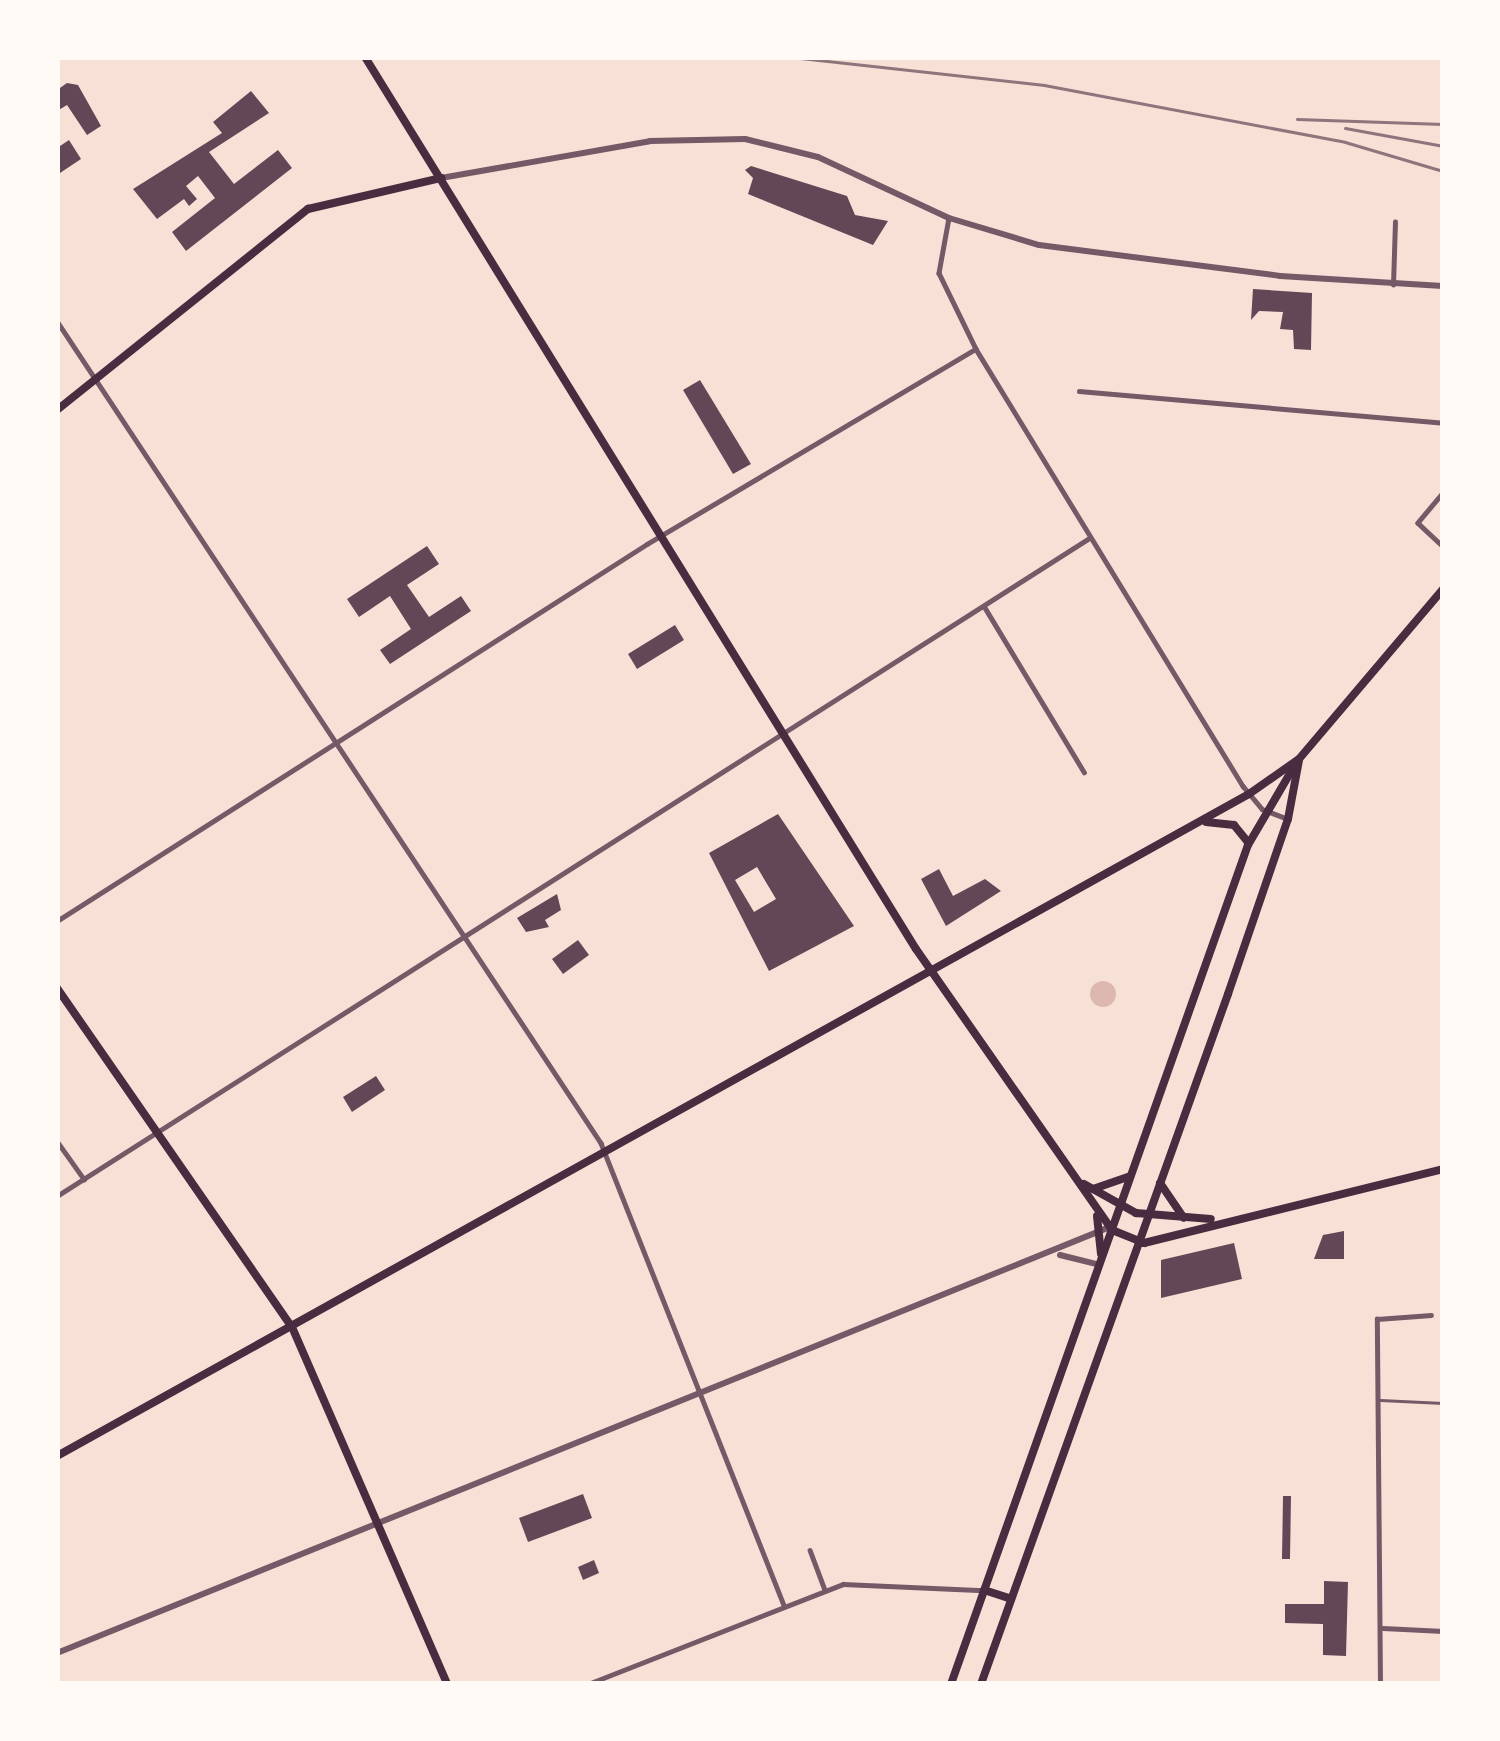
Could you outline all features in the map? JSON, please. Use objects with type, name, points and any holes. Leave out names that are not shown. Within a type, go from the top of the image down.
[{"type":"main road","points":[[356,57],[376,75]]},
{"type":"main road","points":[[365,57],[931,972],[1114,1230],[1138,1244],[1224,1218],[1443,1169]]},
{"type":"main road","points":[[57,410],[301,214],[350,193],[440,178]]},
{"type":"main road","points":[[951,1684],[1262,809],[1299,758],[1443,589]]},
{"type":"main road","points":[[57,1456],[1193,826],[1299,758]]},
{"type":"main road","points":[[981,1684],[1288,819],[1299,758]]},
{"type":"main road","points":[[1193,826],[1228,822],[1248,844]]},
{"type":"main road","points":[[57,988],[292,1327],[447,1684]]},
{"type":"main road","points":[[1075,1174],[1092,1190],[1134,1212],[1224,1218]]},
{"type":"main road","points":[[1092,1190],[1132,1175]]},
{"type":"main road","points":[[1160,1183],[1185,1219]]},
{"type":"main road","points":[[1114,1230],[1134,1212]]},
{"type":"main road","points":[[1134,1212],[1143,1230]]},
{"type":"main road","points":[[1114,1230],[1143,1230]]},
{"type":"main road","points":[[984,1590],[1012,1599]]},
{"type":"street","points":[[440,178],[650,141],[746,139],[818,157],[949,218],[1058,249],[1393,285],[1443,286]]},
{"type":"street","points":[[949,218],[939,273],[976,349],[1088,539],[1249,794],[1262,809],[1288,819]]},
{"type":"street","points":[[1393,285],[1396,222]]},
{"type":"street","points":[[57,321],[469,933],[606,1153],[784,1606]]},
{"type":"street","points":[[57,922],[662,538],[976,349]]},
{"type":"street","points":[[1079,392],[1443,423]]},
{"type":"street","points":[[1443,493],[1418,523],[1443,546]]},
{"type":"street","points":[[57,1196],[1088,539]]},
{"type":"street","points":[[984,607],[1084,772]]},
{"type":"street","points":[[57,1141],[85,1179]]},
{"type":"street","points":[[57,1653],[1114,1230]]},
{"type":"street","points":[[1057,1255],[1100,1265]]},
{"type":"street","points":[[1380,1684],[1377,1319],[1431,1316]]},
{"type":"street","points":[[810,1550],[825,1590]]},
{"type":"street","points":[[588,1684],[849,1583],[984,1590]]},
{"type":"street","points":[[1383,1628],[1443,1631]]},
{"type":"lane","points":[[1380,1400],[1443,1403]]},
{"type":"shaded area","points":[[1103,981],[1116,994],[1103,1007],[1090,994]]},
{"type":"building","points":[[67,83],[78,85],[101,126],[87,135],[67,105],[57,111],[57,90]]},
{"type":"building","points":[[251,91],[269,113],[209,152],[234,184],[278,150],[292,168],[186,251],[172,232],[215,198],[198,176],[186,186],[197,199],[189,206],[184,199],[157,219],[133,189],[222,133],[213,122]]},
{"type":"building","points":[[69,140],[81,159],[57,175],[57,148]]},
{"type":"building","points":[[751,166],[847,196],[855,215],[888,221],[873,245],[748,194],[753,178],[745,170]]},
{"type":"building","points":[[1253,289],[1312,293],[1311,350],[1294,349],[1293,330],[1280,329],[1283,312],[1259,311],[1251,320]]},
{"type":"building","points":[[700,380],[751,464],[733,474],[683,390]]},
{"type":"building","points":[[427,546],[439,564],[407,585],[429,617],[461,596],[471,611],[390,664],[380,650],[411,629],[390,596],[359,617],[347,599]]},
{"type":"building","points":[[675,625],[684,640],[637,669],[628,654]]},
{"type":"building","points":[[778,814],[854,926],[769,971],[709,853]],"holes":[[[757,867],[776,899],[754,912],[735,880]]]},
{"type":"building","points":[[939,869],[953,896],[985,879],[1001,891],[946,926],[921,879]]},
{"type":"building","points":[[557,894],[561,910],[545,920],[549,927],[526,932],[517,918]]},
{"type":"building","points":[[578,940],[589,955],[563,974],[552,959]]},
{"type":"building","points":[[376,1076],[385,1090],[352,1112],[343,1097]]},
{"type":"building","points":[[1344,1231],[1344,1259],[1314,1259],[1323,1235]]},
{"type":"building","points":[[1234,1243],[1242,1279],[1161,1298],[1161,1260]]},
{"type":"building","points":[[583,1494],[592,1518],[528,1542],[519,1518]]},
{"type":"building","points":[[1283,1496],[1291,1496],[1290,1559],[1282,1559]]},
{"type":"building","points":[[594,1560],[599,1573],[583,1580],[578,1567]]},
{"type":"building","points":[[1324,1581],[1348,1582],[1346,1656],[1323,1655],[1323,1624],[1285,1623],[1285,1604],[1324,1604]]},
{"type":"railway","points":[[791,57],[1044,85],[1345,142],[1443,171]]},
{"type":"railway","points":[[1297,119],[1443,124]]},
{"type":"railway","points":[[1345,128],[1443,146]]}]
